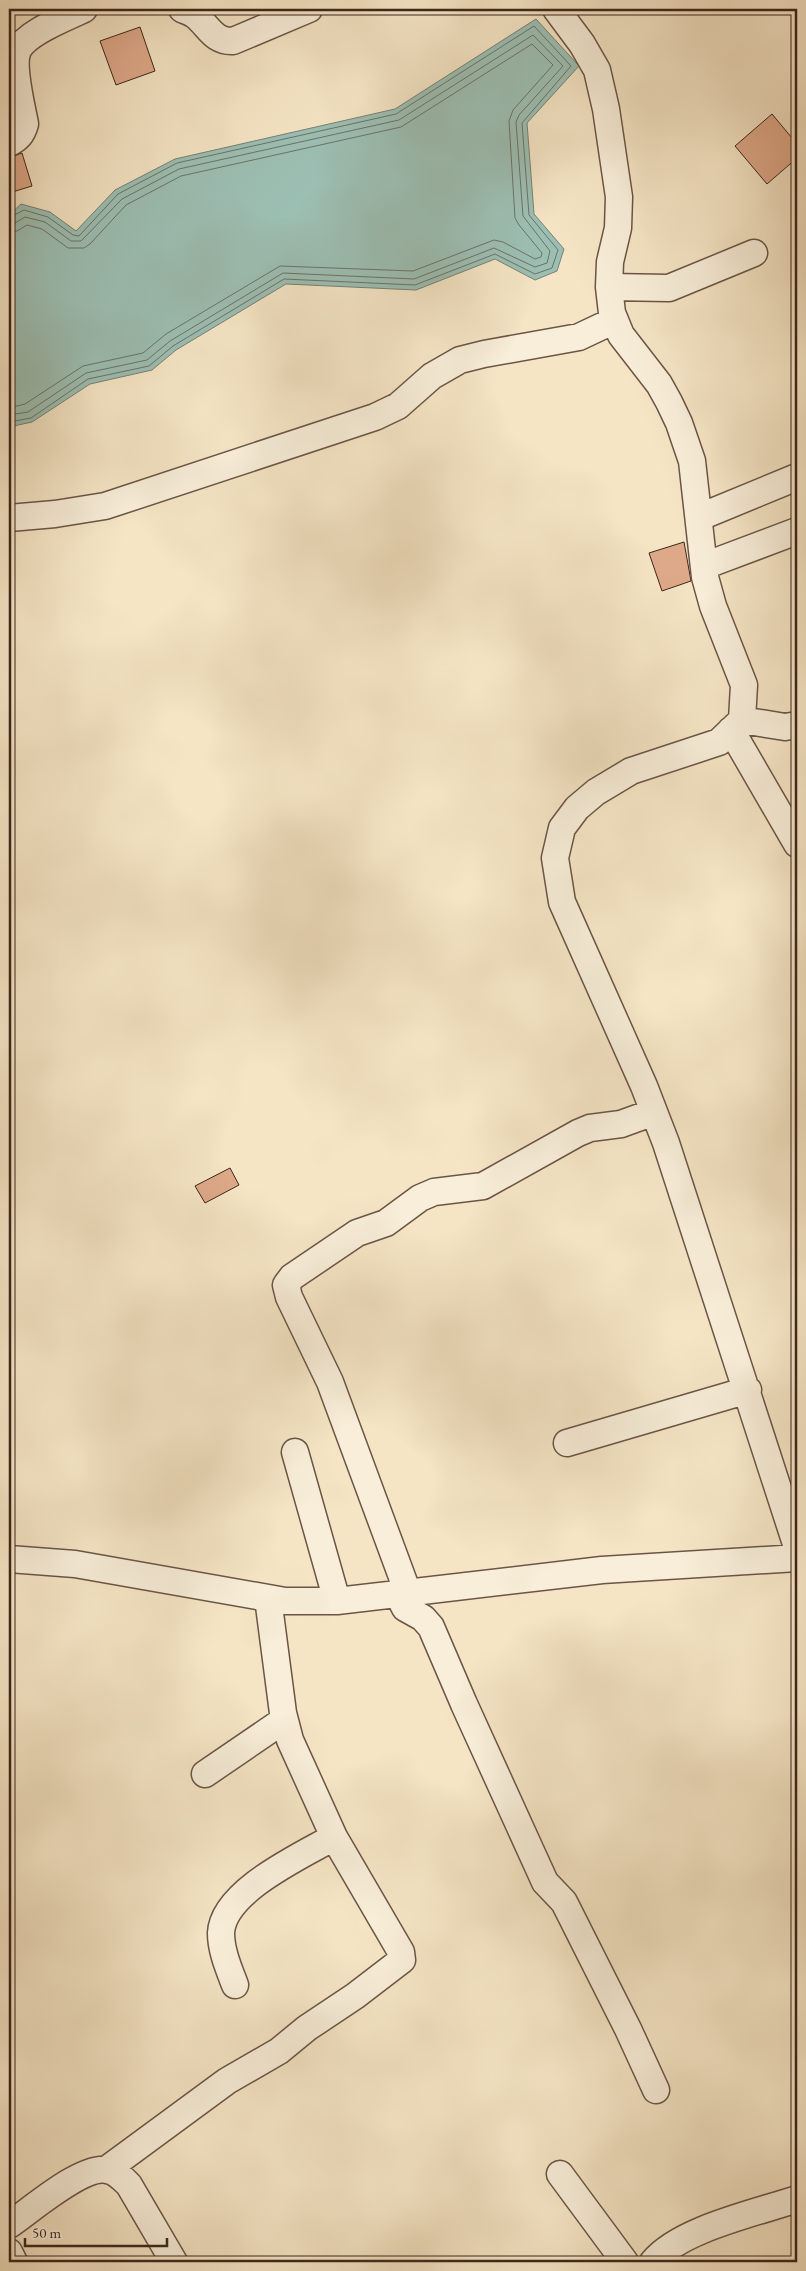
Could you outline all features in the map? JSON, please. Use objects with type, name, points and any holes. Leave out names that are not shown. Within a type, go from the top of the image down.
[{"type":"street","points":[[9,143],[16,140],[22,133],[25,124],[16,62],[18,50],[29,39],[38,19],[84,9]]},
{"type":"street","points":[[182,9],[195,15],[214,36],[224,42],[233,41],[310,9]]},
{"type":"street","points":[[556,9],[582,44],[597,70],[606,109],[619,197],[618,228],[610,262],[609,287],[615,320],[621,335],[659,384],[679,423],[692,461],[700,516],[705,578],[713,606],[744,685],[737,725],[797,844]]},
{"type":"street","points":[[609,287],[669,288],[754,253]]},
{"type":"street","points":[[9,518],[55,514],[105,506],[192,479],[375,417],[398,406],[432,376],[460,360],[579,337],[615,320]]},
{"type":"street","points":[[700,516],[797,477]]},
{"type":"street","points":[[704,566],[797,531]]},
{"type":"street","points":[[797,726],[737,725],[719,742],[631,771],[596,792],[577,808],[562,828],[555,858],[562,902],[654,1112],[748,1390],[797,1547]]},
{"type":"street","points":[[654,1112],[621,1124],[590,1128],[578,1133],[483,1186],[434,1192],[420,1198],[386,1223],[357,1233],[292,1277],[286,1286],[289,1297],[330,1382],[352,1437],[403,1593],[405,1608],[423,1618],[432,1627],[464,1704],[545,1882],[564,1902],[628,2029],[656,2090]]},
{"type":"street","points":[[567,1443],[748,1390]]},
{"type":"street","points":[[295,1452],[337,1601]]},
{"type":"street","points":[[9,1558],[75,1564],[285,1601],[337,1601],[602,1570],[797,1558]]},
{"type":"street","points":[[106,2170],[227,2081],[279,2051],[307,2028],[355,1996],[402,1960],[400,1952],[334,1837],[290,1740],[284,1720],[268,1598]]},
{"type":"street","points":[[205,1774],[284,1720]]},
{"type":"street","points":[[235,1985],[223,1950],[221,1933],[224,1920],[232,1906],[249,1888],[334,1837]]},
{"type":"street","points":[[9,2224],[79,2176],[94,2171],[106,2170],[119,2175],[129,2185],[174,2262]]},
{"type":"street","points":[[560,2174],[625,2262]]},
{"type":"street","points":[[653,2262],[673,2244],[691,2234],[797,2199]]},
{"type":"street","points":[[9,2252],[14,2262]]},
{"type":"water","points":[[536,19],[579,66],[527,123],[534,214],[564,249],[557,271],[535,280],[495,259],[416,290],[286,284],[176,350],[152,370],[90,384],[32,422],[9,427],[9,215],[21,204],[50,212],[76,231],[115,190],[175,159],[395,109]]},
{"type":"building","points":[[140,27],[155,71],[116,85],[100,41]]},
{"type":"building","points":[[772,114],[797,144],[797,158],[767,184],[735,146]]},
{"type":"building","points":[[22,153],[32,186],[9,193],[9,158]]},
{"type":"building","points":[[684,542],[691,581],[662,591],[649,553]]},
{"type":"building","points":[[230,1168],[239,1185],[205,1203],[195,1186]]}]
